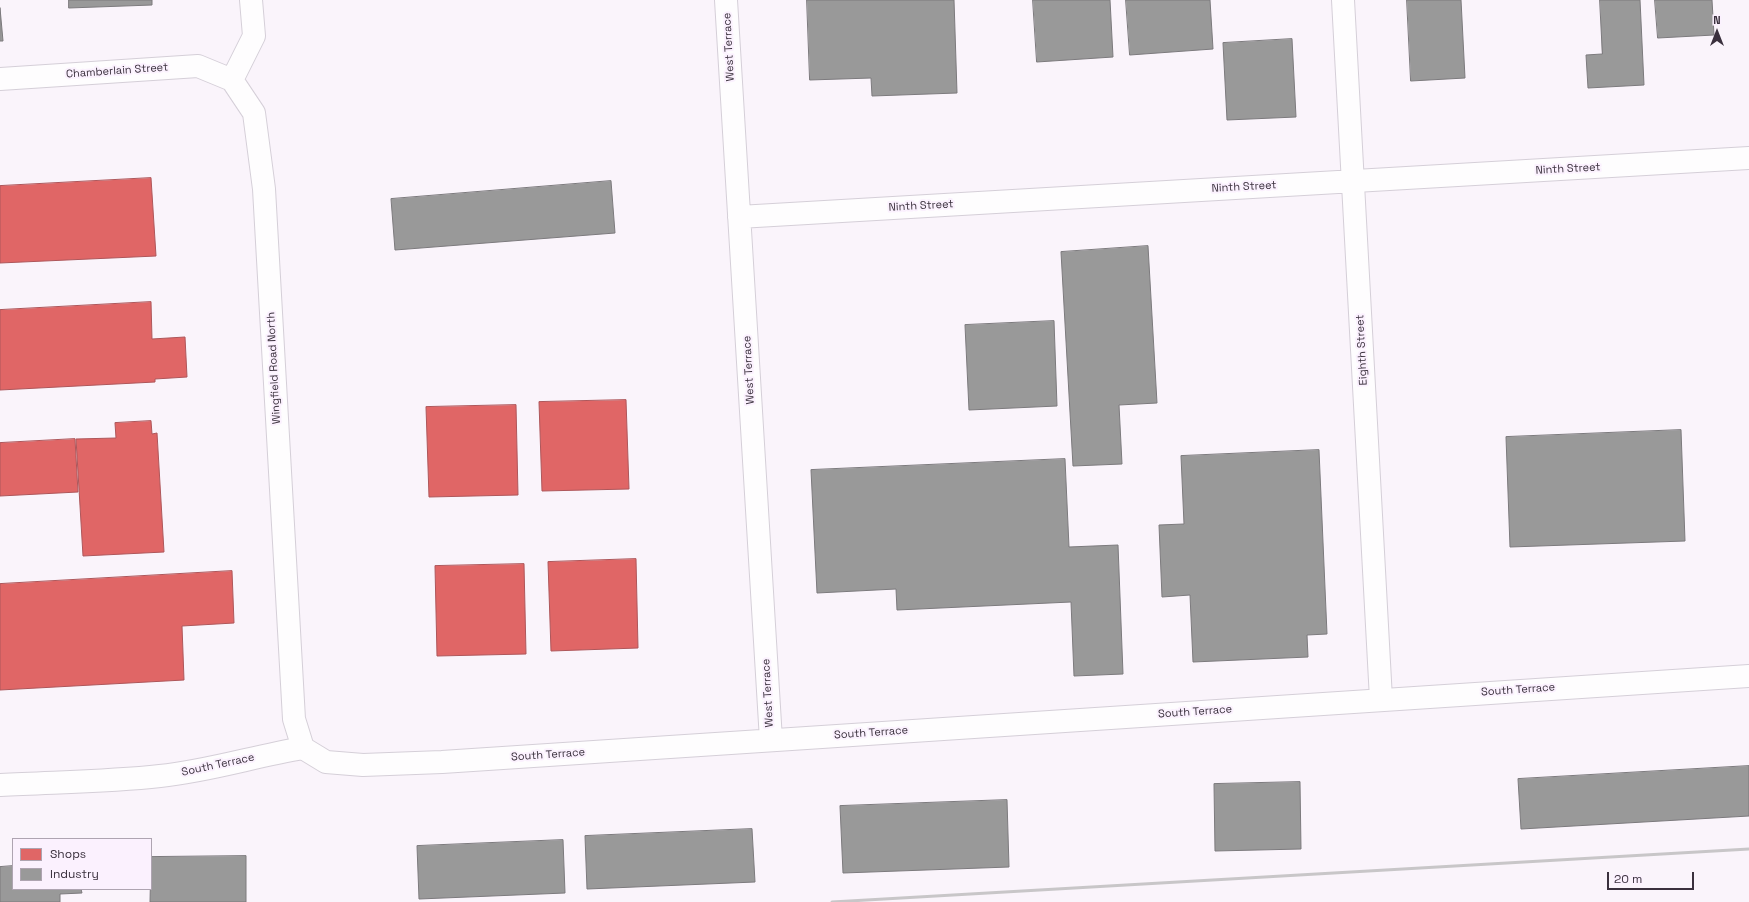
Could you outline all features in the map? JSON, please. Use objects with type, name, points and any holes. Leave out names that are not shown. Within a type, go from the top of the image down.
[{"type":"street","points":[[232,80],[254,36],[251,0]]},
{"type":"street","name":"West Terrace","points":[[726,0],[771,740]]},
{"type":"street","name":"Eighth Street","points":[[1343,0],[1381,699]]},
{"type":"street","name":"Chamberlain Street","points":[[0,79],[198,66],[232,80]]},
{"type":"street","name":"Wingfield Road North","points":[[232,80],[254,113],[264,189],[294,719],[303,748]]},
{"type":"street","name":"Ninth Street","points":[[739,217],[1749,158]]},
{"type":"street","name":"South Terrace","points":[[0,785],[160,776],[215,768],[272,753],[303,748],[326,762],[363,765],[442,762],[1381,699],[1749,676]]},
{"type":"building: Shops","points":[[151,178],[156,256],[0,263],[0,186]]},
{"type":"building: Shops","points":[[151,302],[152,339],[185,337],[187,377],[155,379],[155,382],[0,390],[0,310]]},
{"type":"building: Shops","points":[[626,400],[629,489],[542,491],[539,402]]},
{"type":"building: Shops","points":[[516,405],[518,495],[429,497],[426,407]]},
{"type":"building: Shops","points":[[151,421],[152,434],[157,433],[164,552],[83,556],[76,439],[116,438],[115,423]]},
{"type":"building: Shops","points":[[75,439],[78,492],[0,496],[0,443]]},
{"type":"building: Shops","points":[[636,559],[638,648],[551,651],[548,562]]},
{"type":"building: Shops","points":[[524,564],[526,654],[437,656],[435,566]]},
{"type":"building: Shops","points":[[232,571],[234,623],[182,626],[184,680],[0,690],[0,584]]},
{"type":"building: Industry","points":[[69,0],[152,0],[152,5],[69,8]]},
{"type":"building: Industry","points":[[807,0],[954,0],[957,93],[872,96],[871,78],[810,80]]},
{"type":"building: Industry","points":[[1033,0],[1110,0],[1113,57],[1037,62]]},
{"type":"building: Industry","points":[[1126,0],[1210,0],[1213,49],[1130,55]]},
{"type":"building: Industry","points":[[1407,0],[1461,0],[1465,78],[1411,81]]},
{"type":"building: Industry","points":[[1600,0],[1640,0],[1644,85],[1588,88],[1586,55],[1602,54]]},
{"type":"building: Industry","points":[[1655,0],[1712,0],[1714,35],[1658,38]]},
{"type":"building: Industry","points":[[0,8],[3,41],[0,41]]},
{"type":"building: Industry","points":[[1292,39],[1296,117],[1227,120],[1223,43]]},
{"type":"building: Industry","points":[[611,181],[615,233],[395,250],[391,199]]},
{"type":"building: Industry","points":[[1148,246],[1157,403],[1119,405],[1122,464],[1073,466],[1061,252]]},
{"type":"building: Industry","points":[[1054,321],[1057,406],[969,410],[965,325]]},
{"type":"building: Industry","points":[[1681,430],[1685,541],[1510,547],[1506,437]]},
{"type":"building: Industry","points":[[1319,450],[1327,634],[1307,635],[1308,657],[1193,662],[1190,595],[1162,597],[1159,525],[1184,524],[1181,456]]},
{"type":"building: Industry","points":[[1065,459],[1069,547],[1118,545],[1123,674],[1074,676],[1071,602],[897,610],[896,589],[817,593],[811,470]]},
{"type":"building: Industry","points":[[1749,766],[1749,816],[1521,829],[1518,779]]},
{"type":"building: Industry","points":[[1300,782],[1301,849],[1215,851],[1214,784]]},
{"type":"building: Industry","points":[[1007,800],[1009,867],[843,873],[840,806]]},
{"type":"building: Industry","points":[[752,829],[755,882],[587,889],[585,836]]},
{"type":"building: Industry","points":[[563,840],[565,893],[419,899],[417,846]]},
{"type":"building: Industry","points":[[246,856],[246,902],[150,902],[150,890],[152,890],[152,857]]},
{"type":"building: Industry","points":[[12,866],[12,890],[81,890],[82,893],[60,894],[60,902],[0,902],[0,867]]},
{"type":"railway","points":[[832,902],[1749,849]]}]
